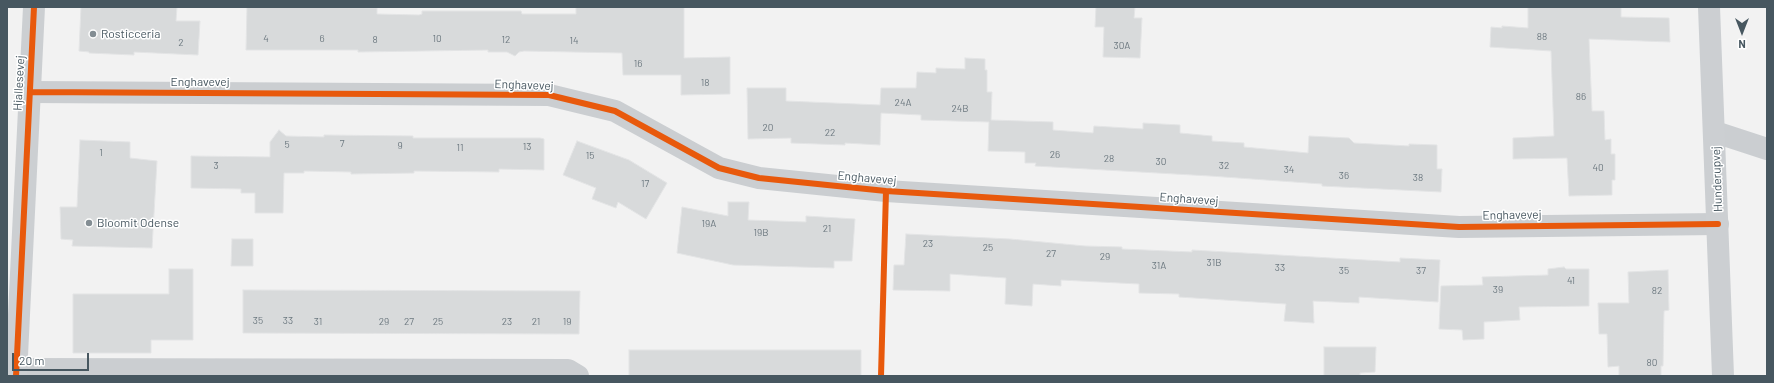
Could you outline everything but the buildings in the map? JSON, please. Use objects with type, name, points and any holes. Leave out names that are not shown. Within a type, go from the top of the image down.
[{"type":"street","name":"Hjallesevej","points":[[16,373],[34,7]]},
{"type":"street","name":"Hunderupvej","points":[[1709,7],[1715,132],[1723,376]]},
{"type":"street","name":"Enghavevej","points":[[30,92],[549,95],[615,111],[719,168],[767,179],[886,192],[1459,227],[1718,224]]},
{"type":"street","points":[[1715,132],[1767,149]]},
{"type":"street","points":[[16,373],[568,370],[578,376]]},
{"type":"cycle path","points":[[16,376],[34,7]]},
{"type":"cycle path","points":[[30,92],[549,95],[615,111],[719,168],[759,178],[886,191],[1459,227],[1718,224]]},
{"type":"cycle path","points":[[881,376],[886,191]]},
{"type":"place","name":"Rosticceria","points":[[93,34]]},
{"type":"place","name":"Bloomit Odense","points":[[89,223]]}]
